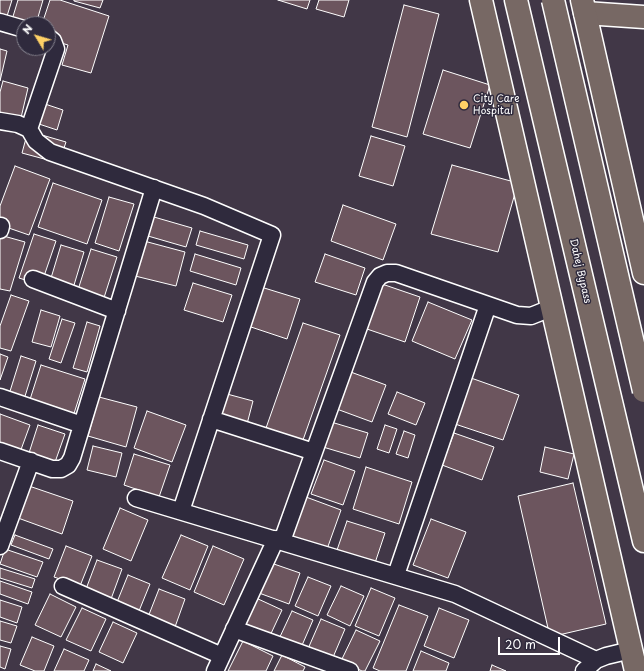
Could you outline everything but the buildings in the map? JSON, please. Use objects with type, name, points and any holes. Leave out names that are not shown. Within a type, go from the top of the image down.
[{"type":"main road","points":[[481,0],[636,671]]},
{"type":"main road","name":"Dahej Bypass","points":[[516,0],[644,541]]},
{"type":"main road","points":[[544,0],[644,17]]},
{"type":"main road","points":[[553,0],[644,391]]},
{"type":"main road","points":[[583,6],[644,273]]},
{"type":"street","points":[[0,22],[16,27]]},
{"type":"street","points":[[29,129],[54,56]]},
{"type":"street","points":[[0,121],[18,124],[29,129],[36,141],[50,152],[204,206],[272,234],[181,511]]},
{"type":"street","points":[[0,450],[52,469],[61,469],[68,465],[72,458],[154,188]]},
{"type":"street","points":[[215,671],[234,629],[279,540],[314,452],[375,282],[380,276],[387,273],[396,273],[523,316],[531,316],[551,308]]},
{"type":"street","points":[[33,279],[117,312]]},
{"type":"street","points":[[396,575],[488,305]]},
{"type":"street","points":[[0,397],[82,425]]},
{"type":"street","points":[[210,419],[314,452]]},
{"type":"street","points":[[0,546],[31,461]]},
{"type":"street","points":[[136,498],[455,594],[590,666],[606,656],[631,650]]},
{"type":"street","points":[[63,586],[222,656]]},
{"type":"street","points":[[234,629],[350,671]]},
{"type":"place","name":"City Care Hospital","points":[[464,105]]}]
